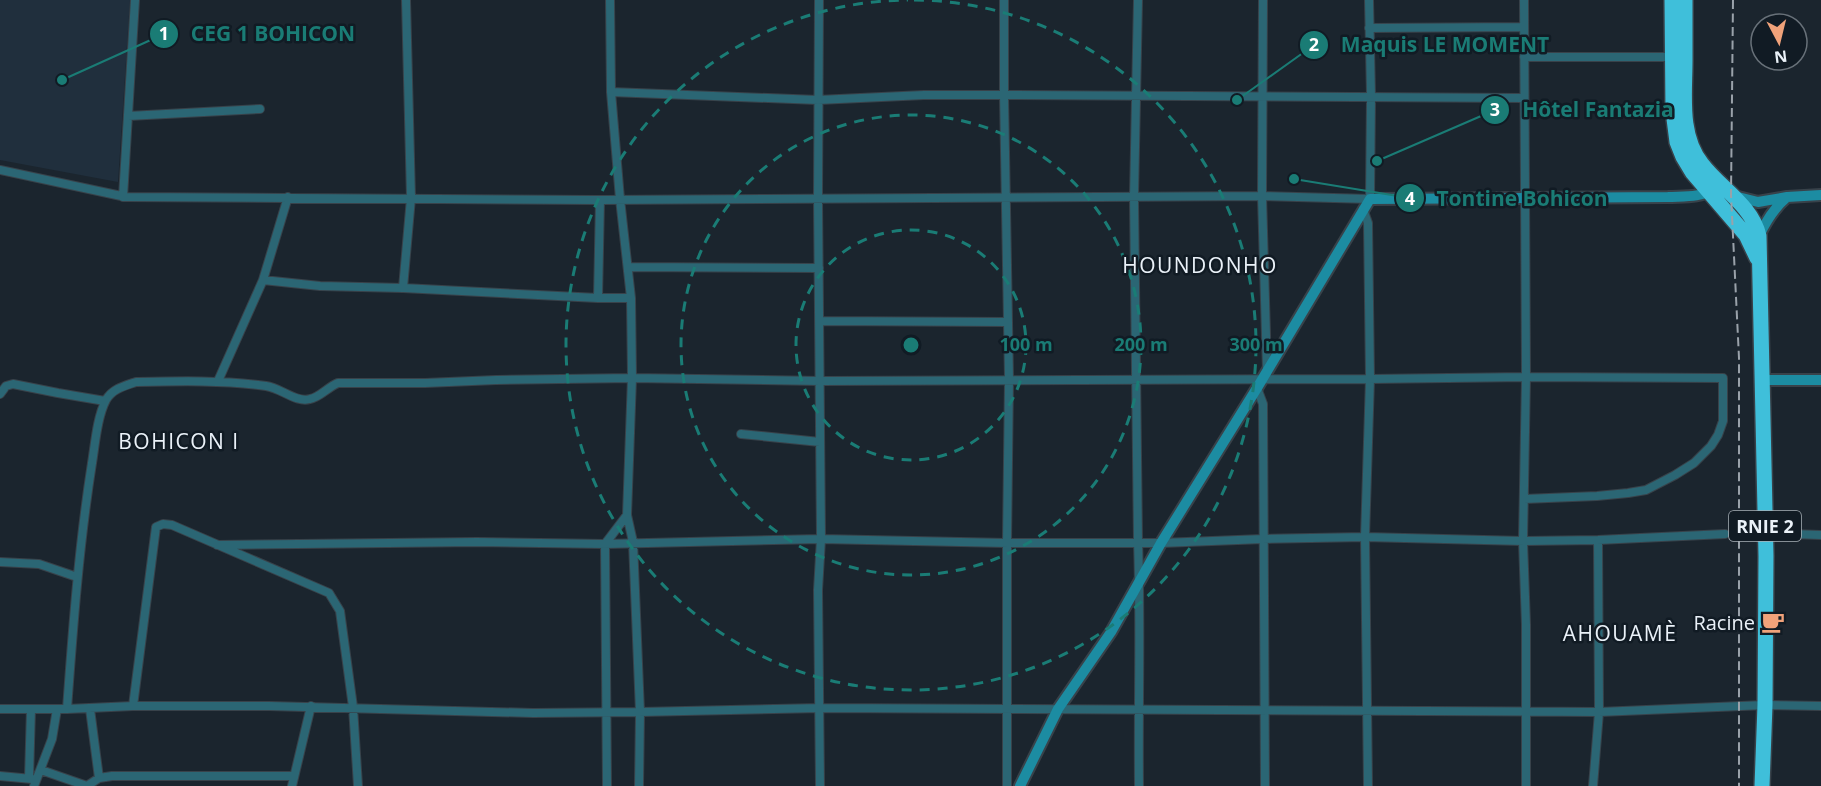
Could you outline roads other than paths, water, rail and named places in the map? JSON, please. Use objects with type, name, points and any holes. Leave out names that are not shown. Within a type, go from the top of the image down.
[{"type":"highway","name":"RNIE 2","points":[[1672,0],[1673,111],[1677,141],[1692,172],[1731,195],[1752,219],[1759,236],[1766,705],[1762,786]]},
{"type":"highway","name":"RNIE 2","points":[[1685,0],[1686,126],[1695,153],[1715,187],[1719,201],[1746,235],[1760,266]]},
{"type":"main road","points":[[1020,786],[1058,709],[1111,632],[1161,543],[1370,199],[1668,197],[1696,195],[1715,187]]},
{"type":"main road","points":[[1731,195],[1758,202],[1821,195]]},
{"type":"main road","points":[[1759,236],[1765,221],[1787,197]]},
{"type":"main road","points":[[1761,380],[1821,380]]},
{"type":"street","points":[[123,197],[135,0]]},
{"type":"street","points":[[403,288],[411,198],[406,0]]},
{"type":"street","points":[[610,0],[611,92],[631,298],[632,378],[627,515],[633,542],[640,712],[639,786]]},
{"type":"street","points":[[819,0],[820,786]]},
{"type":"street","points":[[1004,0],[1010,379],[1006,786]]},
{"type":"street","points":[[1138,0],[1134,197],[1139,786]]},
{"type":"street","points":[[1263,0],[1262,379],[1265,786]]},
{"type":"street","points":[[0,170],[123,197],[818,200],[1262,196],[1370,199],[1369,0]]},
{"type":"street","points":[[1524,0],[1526,377],[1523,541],[1526,625],[1526,786]]},
{"type":"street","points":[[1369,28],[1524,27]]},
{"type":"street","points":[[1524,57],[1672,57]]},
{"type":"street","points":[[611,92],[818,100],[924,95],[1524,98]]},
{"type":"street","points":[[128,116],[260,109]]},
{"type":"street","points":[[218,381],[264,280],[288,197]]},
{"type":"street","points":[[598,298],[600,200]]},
{"type":"street","points":[[1364,209],[1368,223],[1370,379],[1365,537],[1368,786]]},
{"type":"street","points":[[628,267],[819,268]]},
{"type":"street","points":[[264,280],[320,286],[631,298]]},
{"type":"street","points":[[820,321],[1008,322]]},
{"type":"street","points":[[67,709],[77,577],[99,420],[105,401],[113,391],[136,382],[218,381],[274,387],[307,400],[313,399],[329,387],[347,382],[425,383],[519,379],[820,381],[1724,378],[1724,406],[1718,435],[1711,446],[1694,463],[1660,484],[1646,490],[1628,493],[1524,499]]},
{"type":"street","points":[[0,394],[6,386],[13,384],[105,401]]},
{"type":"street","points":[[741,434],[820,442]]},
{"type":"street","points":[[607,786],[605,544],[627,515]]},
{"type":"street","points":[[133,706],[156,527],[163,524],[172,525],[329,593],[340,611],[353,707],[358,786]]},
{"type":"street","points":[[1765,533],[1821,535]]},
{"type":"street","points":[[217,545],[477,542],[605,544],[821,539],[1007,543],[1161,543],[1263,538],[1365,537],[1523,541],[1725,534]]},
{"type":"street","points":[[1593,786],[1599,711],[1598,540]]},
{"type":"street","points":[[0,562],[39,564],[77,577]]},
{"type":"street","points":[[0,709],[311,706],[533,713],[821,708],[1527,712],[1766,705],[1821,706]]},
{"type":"street","points":[[292,786],[311,706]]},
{"type":"street","points":[[31,709],[33,781]]},
{"type":"street","points":[[33,781],[41,770],[52,739],[57,709]]},
{"type":"street","points":[[90,709],[99,778]]},
{"type":"street","points":[[41,770],[87,786],[99,778],[112,776],[294,776]]},
{"type":"street","points":[[0,776],[33,781]]},
{"type":"railway","points":[[1733,0],[1731,195],[1739,358],[1739,786]]},
{"type":"place","name":"CEG 1 BOHICON","points":[[62,80]]},
{"type":"place","name":"Maquis LE MOMENT","points":[[1237,100]]},
{"type":"place","name":"Hôtel Fantazia","points":[[1377,161]]},
{"type":"place","name":"Tontine Bohicon","points":[[1294,179]]},
{"type":"place","name":"Racine","points":[[1773,622]]},
{"type":"district","name":"HOUNDONHO","points":[[1200,265]]},
{"type":"district","name":"BOHICON I","points":[[179,441]]},
{"type":"district","name":"AHOUAMÈ","points":[[1620,633]]}]
